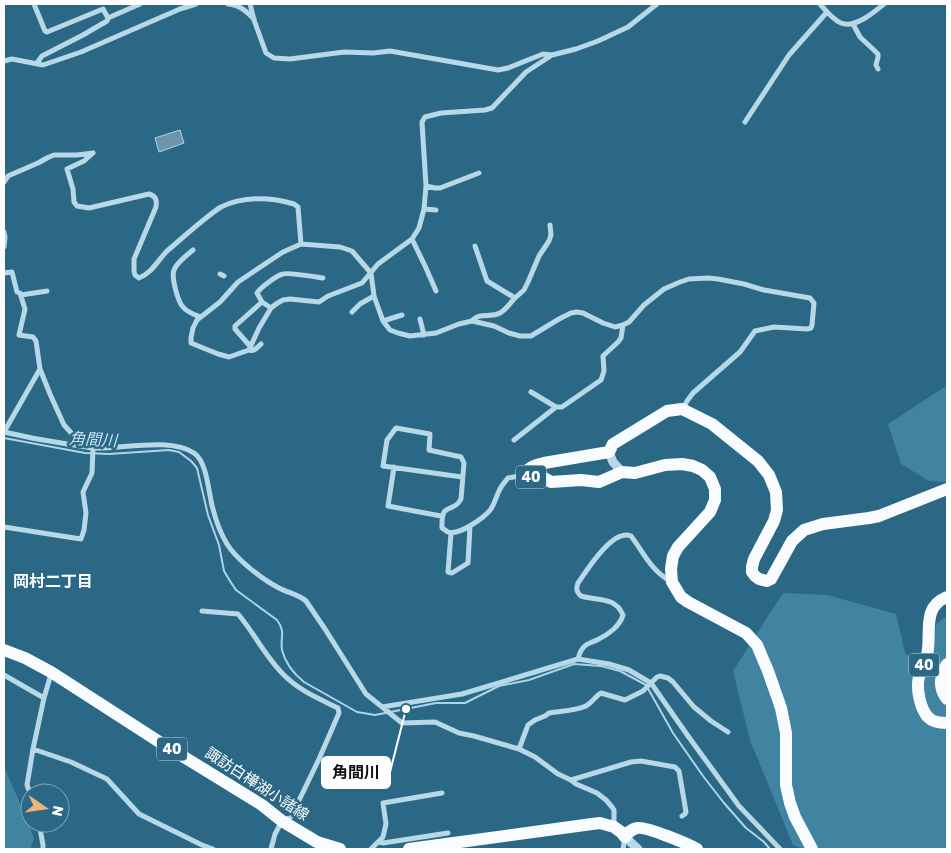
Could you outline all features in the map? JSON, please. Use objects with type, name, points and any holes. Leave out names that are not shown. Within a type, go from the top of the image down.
[{"type":"main road","points":[[609,452],[613,444],[649,421],[667,411],[682,409],[712,424],[758,461],[769,475],[776,492],[777,510],[774,521],[754,559],[752,567],[752,572],[755,576],[767,581],[771,579],[792,541],[804,530],[822,524],[878,516],[947,489]]},
{"type":"main road","name":"40","points":[[609,452],[544,463],[526,470],[525,474],[536,478],[544,478],[551,482],[580,480],[599,482],[622,472],[635,473],[665,465],[682,464],[702,470],[710,477],[715,489],[715,500],[710,512],[678,547],[673,556],[672,582]]},
{"type":"main road","points":[[672,582],[681,597],[746,633],[757,645],[781,708],[786,733],[786,785],[790,803],[794,817],[812,849]]},
{"type":"main road","name":"40","points":[[947,597],[938,602],[930,615],[927,655],[919,677],[918,687],[919,700],[927,717],[947,723]]},
{"type":"main road","name":"諏訪白樺湖小諸線","points":[[4,650],[25,658],[51,672],[158,741],[262,804],[282,821],[317,842],[340,849]]},
{"type":"main road","name":"40","points":[[947,664],[940,684],[942,692],[947,698]]},
{"type":"main road","points":[[409,849],[600,823],[614,827],[621,832],[624,843]]},
{"type":"main road","points":[[624,843],[630,831],[641,828],[697,849]]},
{"type":"street","points":[[34,4],[47,32],[104,9],[108,18]]},
{"type":"street","points":[[36,63],[42,56],[83,35],[107,21],[108,18],[140,4]]},
{"type":"street","points":[[4,61],[12,59],[43,65],[81,52],[180,9],[196,4]]},
{"type":"street","points":[[228,4],[243,8],[254,20]]},
{"type":"street","points":[[250,4],[266,53],[274,58],[290,59],[344,52],[378,53],[390,51],[498,70],[543,54],[552,55]]},
{"type":"street","points":[[249,348],[271,308],[283,300],[290,299],[319,302],[328,296],[362,283],[378,264],[412,239],[418,228],[424,208],[426,186],[422,122],[425,117],[492,108],[526,72],[552,55],[598,41],[628,27],[657,4]]},
{"type":"street","points":[[820,4],[841,24],[853,24],[884,4]]},
{"type":"street","points":[[745,122],[790,55],[827,12]]},
{"type":"street","points":[[853,24],[860,37],[878,54],[876,65],[878,68]]},
{"type":"street","points":[[4,182],[8,176],[54,155],[93,153],[84,161],[67,169],[73,189],[74,202],[77,206],[89,208],[149,194],[153,195],[157,200],[156,207],[134,259],[135,275],[140,278],[148,274],[166,253],[214,212],[242,200],[259,198],[294,204],[298,207],[301,244]]},
{"type":"street","points":[[426,186],[440,188],[480,173]]},
{"type":"street","points":[[424,208],[436,210]]},
{"type":"street","points":[[472,321],[478,316],[499,314],[524,290],[538,256],[550,241],[552,235],[550,226]]},
{"type":"street","points":[[4,232],[4,247]]},
{"type":"street","points":[[412,239],[436,291]]},
{"type":"street","points":[[347,242],[352,251],[371,273],[374,296],[383,321],[390,330],[398,334],[410,336],[436,333],[458,324],[472,321],[494,326],[520,336],[531,336],[559,319],[577,312],[615,327],[629,322],[644,305],[664,289],[689,279],[728,280],[764,290],[810,298],[814,303],[811,328],[774,326],[755,331],[740,352],[693,393],[682,409]]},
{"type":"street","points":[[262,344],[253,350],[249,348],[229,357],[191,343],[191,338],[197,320],[220,302],[243,277],[283,252],[301,244],[340,247],[352,251]]},
{"type":"street","points":[[475,246],[487,280],[515,298]]},
{"type":"street","points":[[193,250],[176,265],[172,275],[183,307],[200,318]]},
{"type":"street","points":[[4,273],[12,272],[17,292],[21,295],[25,309],[19,335],[33,337],[36,342],[40,369],[58,415],[76,441],[77,446]]},
{"type":"street","points":[[271,308],[262,302],[257,293],[258,290],[283,273],[324,278]]},
{"type":"street","points":[[21,295],[47,291]]},
{"type":"street","points":[[352,312],[360,304],[374,296]]},
{"type":"street","points":[[249,348],[235,329],[235,326],[262,302]]},
{"type":"street","points":[[383,321],[402,315]]},
{"type":"street","points":[[420,319],[424,335]]},
{"type":"street","points":[[531,392],[556,407],[562,407],[601,380],[604,371],[602,356],[618,342],[623,325]]},
{"type":"street","points":[[40,369],[4,432],[37,440],[93,449],[166,444],[180,446],[194,453],[203,463],[213,510],[227,545],[259,575],[278,588],[302,597],[306,601],[366,694],[402,724],[435,722],[459,733],[519,749],[534,757],[558,774],[606,800],[614,810],[614,827]]},
{"type":"street","points":[[514,440],[556,407]]},
{"type":"street","points":[[462,477],[383,466],[388,440],[396,428],[430,434],[429,450],[461,457],[464,463],[461,499],[455,506],[447,509],[442,516],[442,528],[451,533],[470,526],[490,510],[495,504],[499,490],[508,478],[525,474]]},
{"type":"street","points":[[4,527],[81,540],[86,513],[83,492],[92,473],[93,449]]},
{"type":"street","points":[[609,452],[613,462],[622,472]]},
{"type":"street","points":[[394,467],[388,506],[442,516]]},
{"type":"street","points":[[451,533],[448,572],[452,572],[468,563],[470,526]]},
{"type":"street","points":[[578,659],[586,645],[605,636],[616,627],[623,615],[618,607],[608,601],[586,598],[581,596],[576,589],[578,583],[606,546],[622,536],[631,536],[647,561],[672,582]]},
{"type":"street","points":[[202,611],[238,614],[284,676],[300,688],[338,708],[339,713],[320,759],[291,817],[282,821],[271,849]]},
{"type":"street","points":[[383,708],[462,694],[578,659],[609,664],[629,670],[651,683],[740,806],[780,849]]},
{"type":"street","points":[[27,783],[33,749],[51,672]]},
{"type":"street","points":[[4,675],[44,698]]},
{"type":"street","points":[[519,749],[528,725],[549,712],[585,706],[593,701],[596,695],[601,693],[625,700],[644,691],[656,676],[668,678],[694,707],[728,732]]},
{"type":"street","points":[[33,749],[71,762],[107,779],[139,814],[213,849]]},
{"type":"street","points":[[571,780],[631,762],[641,761],[675,767],[678,772],[686,812],[682,816]]},
{"type":"street","points":[[371,849],[383,837],[386,824],[383,803],[442,793]]},
{"type":"street","points":[[41,833],[43,849]]},
{"type":"street","points":[[379,841],[383,843],[448,833]]},
{"type":"street","points":[[624,843],[638,849]]},
{"type":"shaded area","points":[[180,130],[184,143],[159,152],[155,138]]},
{"type":"shaded area","points":[[947,387],[947,482],[929,481],[901,464],[888,424]]},
{"type":"shaded area","points":[[783,593],[827,595],[896,614],[905,653],[927,669],[936,624],[947,616],[947,849],[804,849],[793,845],[750,740],[733,671]]},
{"type":"shaded area","points":[[4,767],[20,803],[20,833],[32,833],[34,838],[30,849],[4,849]]},
{"type":"waterway","name":"角間川","points":[[4,438],[85,453],[109,454],[169,450],[179,452],[191,461],[197,468],[208,515],[219,545],[224,571],[230,581],[236,590],[280,624],[283,654],[297,675],[304,682],[357,712],[375,715],[436,703],[465,703],[499,686],[529,680],[574,664],[601,666],[620,671],[646,685],[673,733],[703,776],[746,828],[770,849]]},
{"type":"place","name":"角間川","points":[[406,709]]},
{"type":"district","name":"岡村二丁目","points":[[53,581]]}]
